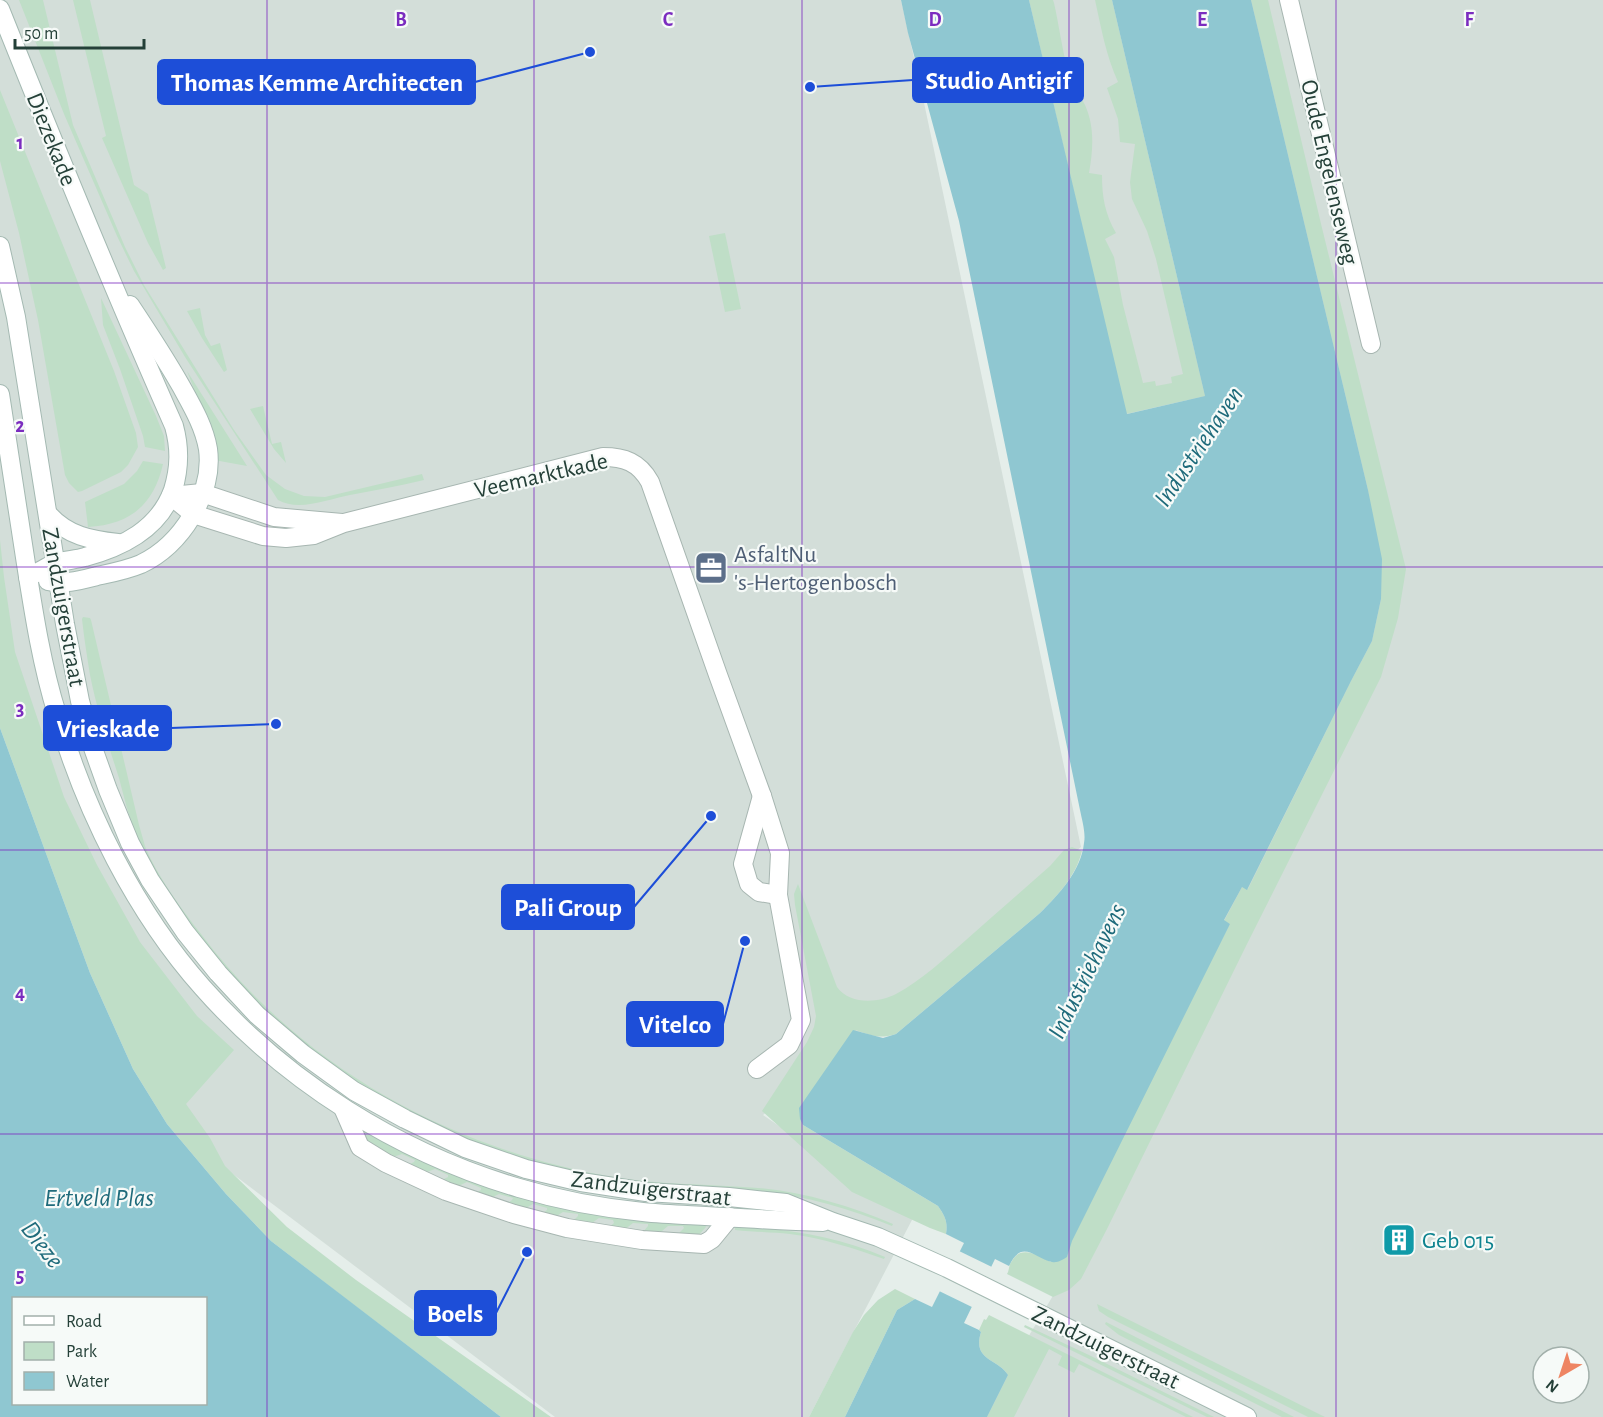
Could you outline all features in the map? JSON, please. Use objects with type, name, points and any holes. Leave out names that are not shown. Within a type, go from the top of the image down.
[{"type":"street","name":"Oude Engelenseweg","points":[[1289,0],[1371,344]]},
{"type":"street","name":"Diezekade","points":[[0,9],[54,144],[174,426],[179,449],[179,464],[171,495]]},
{"type":"street","name":"Zandzuigerstraat","points":[[0,246],[16,317],[55,563],[78,690],[93,748],[130,843],[156,889],[185,932],[218,973],[257,1015],[303,1054],[354,1091],[465,1148],[525,1168],[581,1182],[646,1192],[786,1203],[878,1237],[947,1268],[1247,1417]]},
{"type":"street","name":"Diezekade","points":[[106,268],[158,347],[198,416],[208,449],[208,468],[202,494]]},
{"type":"street","name":"Zandzuigerstraat","points":[[0,394],[28,577],[46,671],[56,714],[67,746],[113,855],[133,891],[168,944],[202,988],[242,1029],[290,1071],[343,1108],[395,1137],[457,1166],[520,1188],[582,1203],[644,1212],[833,1222]]},
{"type":"street","name":"Veemarktkade","points":[[171,495],[193,514],[263,536],[286,538],[314,535],[344,523],[603,457],[621,457],[645,473],[762,796],[780,853],[778,895],[801,1020],[789,1045],[757,1069]]},
{"type":"street","points":[[28,577],[59,584],[134,567],[166,547],[174,539],[193,514],[202,494]]},
{"type":"street","name":"Veemarktkade","points":[[171,495],[202,494],[274,517],[344,523]]},
{"type":"street","points":[[28,577],[55,563],[95,554],[142,533],[165,507],[171,495]]},
{"type":"street","points":[[49,515],[57,525],[80,537],[120,544]]},
{"type":"street","points":[[762,796],[743,864],[749,884],[759,892],[778,895]]},
{"type":"street","name":"Zandzuigerstraat","points":[[343,1108],[360,1148],[446,1191],[514,1214],[567,1228],[642,1240],[704,1244],[712,1239],[730,1217]]},
{"type":"shaded area","points":[[0,0],[901,0],[1081,847],[763,1115],[913,1218],[809,1417],[555,1417],[201,1150],[139,1049],[10,643],[0,596]]},
{"type":"shaded area","points":[[1029,0],[1112,0],[1205,396],[1126,414]]},
{"type":"shaded area","points":[[1243,0],[1603,0],[1603,1417],[980,1417],[1069,1269]]},
{"type":"green space","points":[[19,0],[43,0],[73,125],[125,247],[144,285],[234,430],[266,475],[285,489],[304,496],[325,497],[422,474],[424,480],[314,504],[295,505],[278,500],[185,357],[134,271],[64,114]]},
{"type":"green space","points":[[73,0],[90,0],[134,185],[148,194],[166,268],[163,270],[148,243],[102,138],[106,136]]},
{"type":"green space","points":[[1029,0],[1053,0],[1054,3],[1068,71],[1085,105],[1092,130],[1089,173],[1102,175],[1105,205],[1116,233],[1105,239],[1114,257],[1123,305],[1143,383],[1155,381],[1156,386],[1172,383],[1171,377],[1183,374],[1156,259],[1147,231],[1132,199],[1130,182],[1135,144],[1120,142],[1118,119],[1107,88],[1118,82],[1107,52],[1095,0],[1112,0],[1205,396],[1126,414]]},
{"type":"green space","points":[[1251,0],[1268,0],[1406,569],[1398,618],[1381,677],[1081,1279],[1069,1290],[1053,1297],[1007,1274],[1010,1264],[1016,1256],[1025,1252],[1051,1262],[1230,924],[1224,921],[1242,887],[1248,889],[1372,641],[1381,599],[1368,490]]},
{"type":"green space","points":[[0,90],[114,371],[136,433],[138,447],[128,465],[121,472],[78,492],[65,475],[38,320],[0,161]]},
{"type":"green space","points":[[725,233],[741,309],[725,312],[709,236]]},
{"type":"green space","points":[[101,298],[156,416],[164,436],[165,451],[145,447],[103,325]]},
{"type":"green space","points":[[200,308],[205,335],[211,346],[220,343],[227,370],[224,372],[187,311]]},
{"type":"green space","points":[[187,371],[247,466],[214,460],[210,430]]},
{"type":"green space","points":[[263,406],[272,444],[281,442],[286,463],[274,449],[250,409]]},
{"type":"green space","points":[[143,461],[163,464],[159,478],[146,501],[138,510],[116,522],[88,527],[85,502],[124,484]]},
{"type":"green space","points":[[0,540],[15,652],[64,797],[97,865],[140,942],[197,1016],[234,1050],[186,1104],[210,1138],[225,1166],[287,1227],[356,1280],[551,1417],[501,1417],[341,1295],[271,1241],[226,1194],[167,1124],[133,1069],[90,973],[0,728]]},
{"type":"green space","points":[[83,617],[91,620],[139,825],[145,846],[156,868],[170,892],[194,924],[241,981],[285,1024],[332,1062],[383,1095],[437,1123],[494,1146],[553,1164],[631,1180],[758,1188],[810,1196],[860,1211],[893,1224],[892,1226],[844,1209],[795,1196],[762,1191],[650,1184],[605,1178],[513,1155],[446,1129],[381,1096],[321,1056],[265,1010],[215,958],[172,899],[137,836],[96,701],[90,675]]},
{"type":"green space","points":[[1072,847],[1082,851],[1075,869],[1060,892],[1040,913],[896,1034],[876,1036],[856,1030],[803,1125],[938,1206],[947,1226],[946,1234],[852,1192],[762,1111],[807,1042],[816,1016],[795,905],[794,894],[798,884],[837,987],[849,997],[865,1001],[881,999],[896,994],[924,976],[1050,866],[1064,850]]},
{"type":"green space","points":[[364,1130],[413,1156],[706,1227],[696,1238],[677,1235],[684,1228],[683,1226],[668,1226],[656,1236],[642,1233],[648,1224],[633,1223],[620,1233],[607,1229],[614,1223],[613,1220],[599,1218],[586,1227],[571,1223],[578,1214],[563,1212],[550,1220],[540,1215],[547,1208],[533,1204],[519,1212],[505,1205],[513,1198],[499,1194],[484,1201],[473,1194],[481,1188],[467,1182],[452,1189],[440,1181],[448,1175],[435,1169],[419,1175],[406,1166],[415,1160],[402,1154],[387,1159],[368,1148]]},
{"type":"green space","points":[[738,1226],[813,1235],[849,1244],[885,1257],[884,1259],[802,1236],[735,1230]]},
{"type":"green space","points":[[895,1289],[915,1299],[897,1310],[845,1417],[809,1417],[864,1315],[878,1300]]},
{"type":"green space","points":[[1097,1304],[1325,1417],[1308,1417],[1108,1317],[1099,1311]]},
{"type":"green space","points":[[989,1315],[1193,1417],[1186,1417],[1079,1364],[1074,1373],[1058,1365],[1062,1356],[1049,1349],[1014,1417],[987,1417],[1008,1375],[1004,1369],[987,1358],[980,1349],[981,1332],[979,1330],[984,1319],[986,1320]]},
{"type":"green space","points":[[1106,1322],[1294,1417],[1282,1417],[1119,1335],[1105,1324]]},
{"type":"green space","points":[[1025,1325],[1214,1417],[1207,1417],[1024,1327]]},
{"type":"water","points":[[901,0],[1029,0],[1127,414],[1205,396],[1112,0],[1251,0],[1368,490],[1382,559],[1381,599],[1372,641],[1247,890],[1242,887],[1224,920],[1230,924],[1072,1241],[1067,1257],[1058,1262],[1052,1262],[1024,1252],[1019,1253],[1009,1266],[995,1259],[964,1323],[981,1332],[979,1341],[983,1354],[1004,1369],[1008,1375],[987,1417],[845,1417],[897,1310],[915,1299],[932,1307],[964,1243],[946,1234],[945,1219],[938,1206],[803,1125],[799,1108],[853,1030],[883,1038],[896,1034],[1040,913],[1074,872],[1079,863],[1084,839],[1083,822],[959,221]]},
{"type":"water","name":"Ertveld Plas","points":[[0,728],[90,973],[133,1069],[167,1124],[226,1194],[271,1241],[501,1417],[0,1417]]},
{"type":"pier","points":[[957,1250],[994,1268],[974,1308],[937,1290]]},
{"type":"place","name":"Thomas Kemme Architecten","points":[[590,52]]},
{"type":"place","name":"Studio Antigif","points":[[810,87]]},
{"type":"place","name":"AsfaltNu 's-Hertogenbosch","points":[[711,568]]},
{"type":"place","name":"Vrieskade","points":[[276,724]]},
{"type":"place","name":"Pali Group","points":[[711,816]]},
{"type":"place","name":"Vitelco","points":[[745,941]]},
{"type":"place","name":"Geb 015","points":[[1399,1240]]},
{"type":"place","name":"Boels","points":[[527,1252]]},
{"type":"water label","name":"Industriehaven","points":[[1198,446]]},
{"type":"water label","name":"Industriehavens","points":[[1086,971]]},
{"type":"water label","name":"Dieze","points":[[43,1244]]}]
